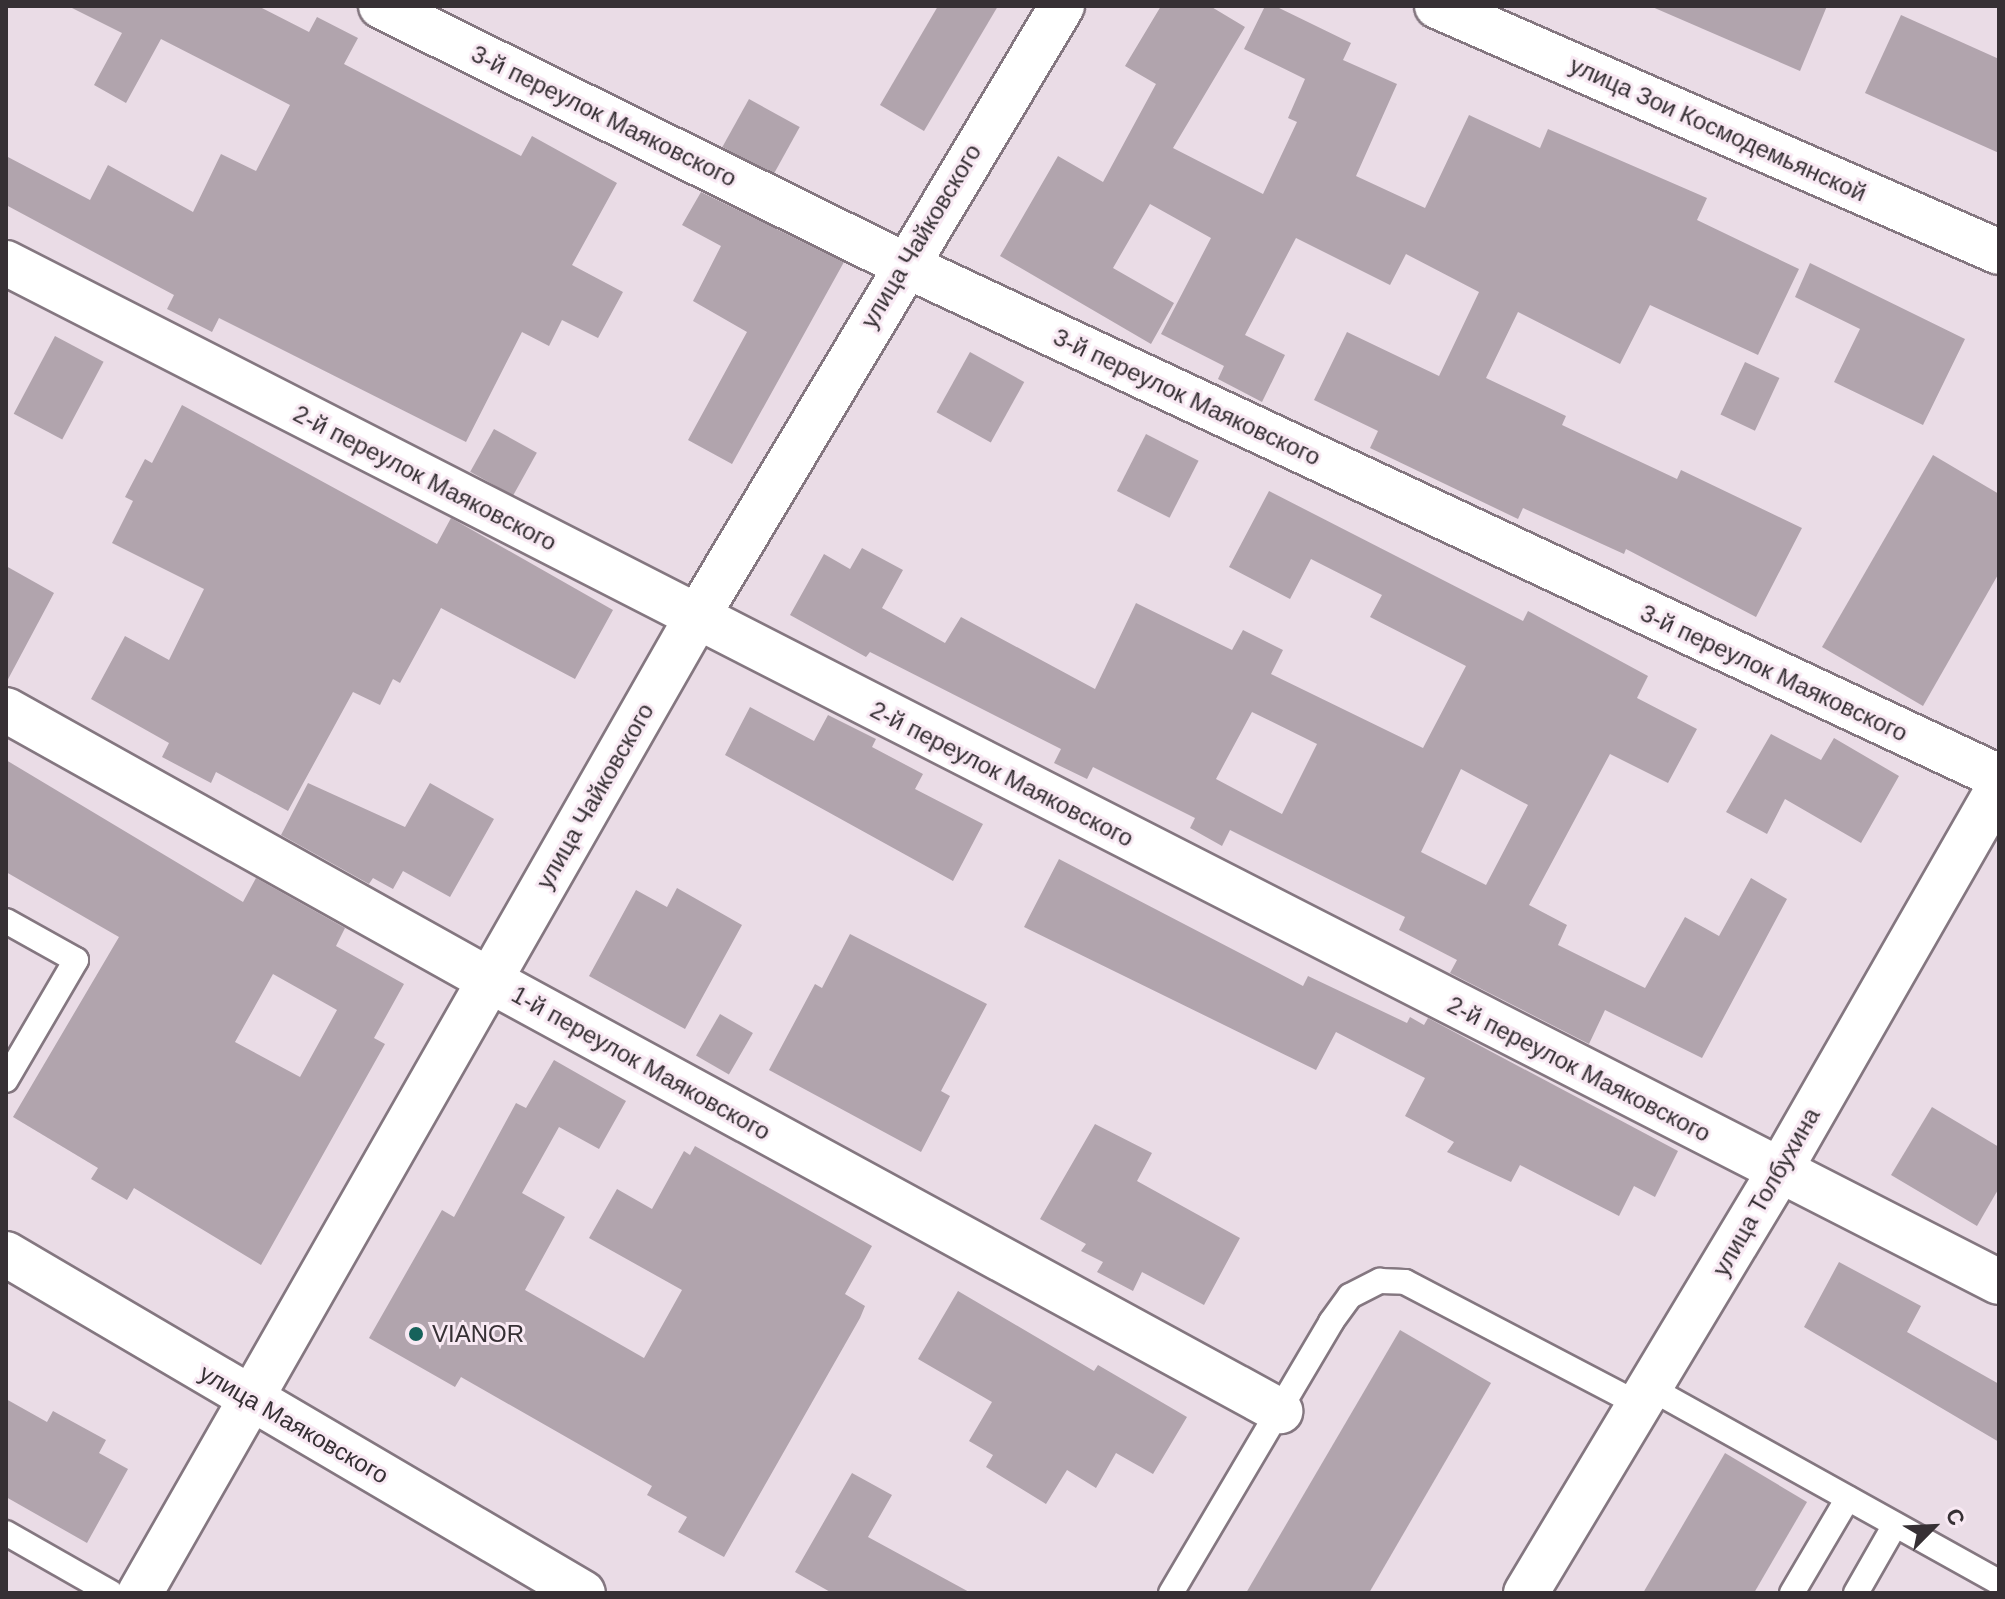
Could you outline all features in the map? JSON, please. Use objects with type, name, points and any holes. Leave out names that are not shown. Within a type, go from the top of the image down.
[{"type":"street","name":"3-й переулок Маяковского","points":[[381,6],[903,264],[1999,777]]},
{"type":"street","name":"улица Чайковского","points":[[140,1593],[697,617],[903,264],[1062,6]]},
{"type":"street","name":"улица Зои Космодемьянской","points":[[1437,6],[1999,252]]},
{"type":"street","name":"2-й переулок Маяковского","points":[[6,263],[1701,1133],[1781,1168],[1999,1282]]},
{"type":"street","name":"1-й переулок Маяковского","points":[[6,710],[491,981],[1280,1411]]},
{"type":"street","name":"улица Толбухина","points":[[1526,1593],[1781,1168],[1999,787]]},
{"type":"street","name":"улица Маяковского","points":[[6,1254],[583,1593]]},
{"type":"lane","points":[[6,921],[76,960],[6,1080]]},
{"type":"lane","points":[[1171,1593],[1350,1296],[1380,1281],[1405,1282],[1645,1397],[1848,1498],[1999,1582]]},
{"type":"lane","points":[[1792,1593],[1848,1498]]},
{"type":"lane","points":[[1856,1593],[1895,1525]]},
{"type":"lane","points":[[6,1533],[111,1593]]},
{"type":"building","points":[[68,6],[258,6],[309,32],[317,17],[358,38],[344,64],[521,156],[532,136],[617,183],[572,265],[623,292],[598,338],[562,320],[549,346],[522,332],[466,442],[219,318],[212,332],[167,309],[174,295],[6,205],[6,156],[90,200],[108,165],[193,212],[221,154],[256,171],[290,105],[161,39],[126,103],[94,85],[122,33]]},
{"type":"building","points":[[938,6],[998,6],[924,131],[880,105]]},
{"type":"building","points":[[1161,6],[1210,6],[1245,27],[1173,148],[1263,194],[1297,122],[1288,118],[1305,79],[1244,49],[1265,6],[1275,6],[1351,43],[1343,60],[1397,84],[1356,176],[1425,208],[1469,115],[1540,148],[1548,129],[1707,198],[1697,220],[1799,269],[1758,355],[1650,305],[1620,364],[1518,312],[1486,378],[1566,416],[1562,425],[1677,479],[1681,470],[1802,528],[1756,617],[1626,549],[1624,554],[1523,508],[1518,519],[1370,448],[1378,431],[1314,400],[1347,332],[1439,376],[1479,292],[1406,254],[1390,285],[1296,238],[1245,335],[1285,355],[1262,402],[1218,379],[1224,366],[1161,334],[1211,238],[1150,204],[1113,268],[1174,303],[1151,344],[1000,256],[1058,156],[1103,182],[1156,84],[1125,66]]},
{"type":"building","points":[[1650,6],[1827,6],[1800,71]]},
{"type":"building","points":[[1901,15],[1999,59],[1999,153],[1865,93]]},
{"type":"building","points":[[749,99],[800,127],[773,175],[722,147]]},
{"type":"building","points":[[701,192],[844,262],[732,464],[688,440],[747,332],[693,301],[721,246],[682,225]]},
{"type":"building","points":[[1810,263],[1965,339],[1923,425],[1834,382],[1860,329],[1795,297]]},
{"type":"building","points":[[55,336],[104,362],[62,440],[14,414]]},
{"type":"building","points":[[970,352],[1024,382],[991,442],[937,412]]},
{"type":"building","points":[[1745,362],[1779,378],[1755,431],[1720,415]]},
{"type":"building","points":[[182,405],[437,544],[451,518],[613,610],[575,679],[441,608],[400,683],[393,679],[380,705],[353,692],[288,811],[216,772],[211,783],[162,757],[169,743],[91,699],[125,636],[169,660],[204,589],[112,543],[133,501],[125,497],[145,459],[152,463]]},
{"type":"building","points":[[494,429],[537,453],[513,496],[470,472]]},
{"type":"building","points":[[1146,434],[1199,461],[1170,518],[1117,491]]},
{"type":"building","points":[[1933,455],[1999,494],[1999,573],[1923,706],[1822,647]]},
{"type":"building","points":[[1269,491],[1523,621],[1528,611],[1648,676],[1637,698],[1697,729],[1668,783],[1610,754],[1529,905],[1567,925],[1558,945],[1645,988],[1685,917],[1719,936],[1751,878],[1787,899],[1702,1058],[1605,1010],[1589,1044],[1450,973],[1457,960],[1399,930],[1405,917],[1230,830],[1222,846],[1190,828],[1195,818],[1093,767],[1087,779],[1054,763],[1061,749],[870,652],[866,657],[790,615],[824,554],[850,569],[862,548],[903,570],[882,608],[945,643],[961,617],[1095,689],[1136,603],[1232,650],[1243,630],[1283,650],[1271,674],[1423,748],[1466,666],[1370,617],[1382,595],[1311,559],[1290,599],[1229,567]],"holes":[[[1252,712],[1317,744],[1282,814],[1216,779]],[[1461,769],[1528,805],[1486,885],[1421,852]]]},
{"type":"building","points":[[6,566],[54,593],[6,683]]},
{"type":"building","points":[[750,707],[814,741],[828,715],[876,739],[872,747],[923,774],[915,789],[983,824],[953,881],[725,755]]},
{"type":"building","points":[[1771,734],[1821,760],[1834,738],[1899,776],[1861,843],[1785,799],[1767,834],[1726,812]]},
{"type":"building","points":[[6,760],[243,902],[256,878],[345,928],[336,946],[404,984],[374,1038],[385,1044],[261,1265],[134,1188],[127,1200],[91,1179],[98,1168],[13,1117],[119,937],[6,872]],"holes":[[[273,974],[337,1010],[300,1077],[235,1042]]]},
{"type":"building","points":[[308,783],[405,827],[430,783],[494,819],[450,897],[403,871],[393,889],[373,878],[369,884],[281,835]]},
{"type":"building","points":[[1059,859],[1303,986],[1308,976],[1407,1023],[1410,1017],[1424,1025],[1428,1018],[1678,1151],[1655,1197],[1634,1186],[1619,1216],[1520,1165],[1511,1182],[1447,1152],[1454,1142],[1405,1116],[1425,1078],[1336,1032],[1316,1070],[1024,927]]},
{"type":"building","points":[[677,888],[742,925],[685,1029],[589,976],[636,890],[667,907]]},
{"type":"building","points":[[850,934],[987,1004],[941,1091],[950,1096],[921,1152],[769,1070],[815,984],[822,988]]},
{"type":"building","points":[[720,1014],[753,1033],[729,1075],[696,1056]]},
{"type":"building","points":[[554,1060],[626,1101],[599,1149],[559,1127],[522,1193],[565,1217],[525,1290],[644,1358],[682,1290],[589,1238],[617,1189],[652,1209],[684,1151],[690,1155],[695,1146],[872,1246],[845,1294],[865,1306],[860,1318],[724,1557],[678,1532],[687,1517],[647,1495],[652,1486],[461,1377],[455,1387],[369,1338],[442,1210],[454,1217],[516,1103],[526,1108]]},
{"type":"building","points":[[1932,1107],[1999,1147],[1999,1188],[1977,1226],[1891,1175]]},
{"type":"building","points":[[1095,1124],[1152,1153],[1137,1181],[1240,1238],[1204,1305],[1142,1272],[1133,1291],[1097,1272],[1103,1262],[1081,1251],[1086,1244],[1040,1219]]},
{"type":"building","points":[[1839,1262],[1921,1306],[1907,1332],[1999,1384],[1999,1442],[1804,1327]]},
{"type":"building","points":[[958,1291],[1094,1371],[1098,1365],[1187,1417],[1153,1474],[1116,1453],[1096,1488],[1067,1470],[1046,1504],[986,1467],[993,1455],[969,1441],[992,1402],[918,1359]]},
{"type":"building","points":[[1400,1330],[1491,1383],[1369,1593],[1246,1593]]},
{"type":"building","points":[[6,1399],[47,1422],[53,1411],[106,1440],[99,1453],[128,1469],[87,1543],[6,1497]]},
{"type":"building","points":[[1725,1453],[1807,1502],[1754,1593],[1643,1593]]},
{"type":"building","points":[[852,1473],[892,1495],[868,1537],[971,1593],[832,1593],[795,1572]]},
{"type":"place","name":"VIANOR","points":[[416,1334]]}]
